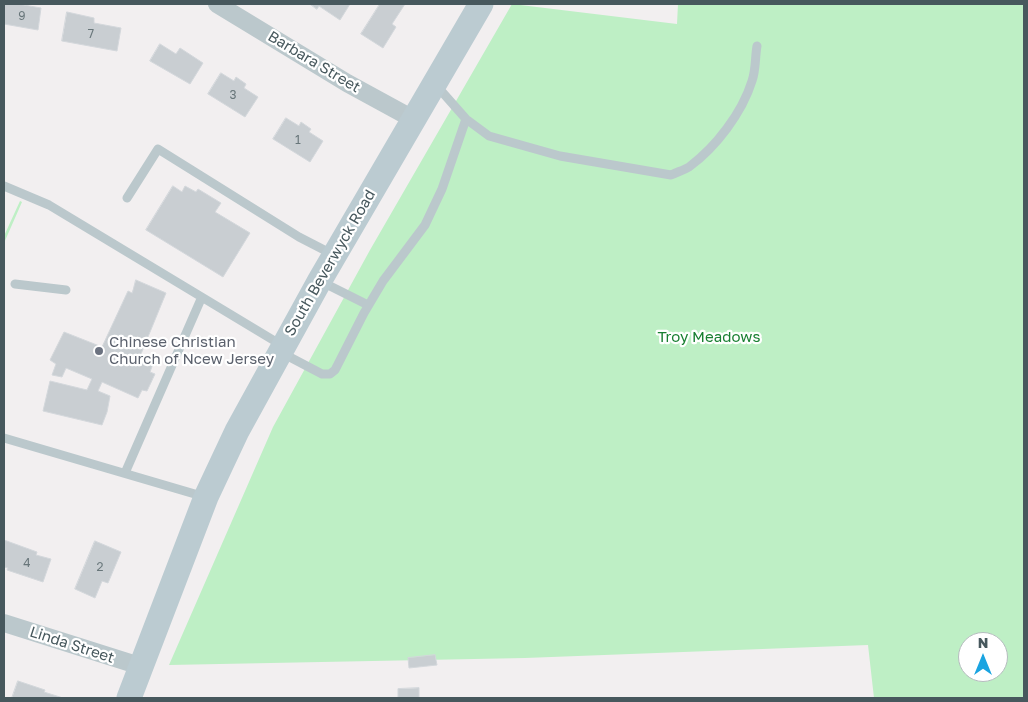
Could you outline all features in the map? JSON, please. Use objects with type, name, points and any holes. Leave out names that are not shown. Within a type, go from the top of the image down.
[{"type":"main road","name":"South Beverwyck Road","points":[[129,698],[206,497],[237,431],[334,255],[481,4]]},
{"type":"street","name":"Barbara Street","points":[[217,4],[347,83],[413,119]]},
{"type":"street","name":"Linda Street","points":[[4,623],[140,666]]},
{"type":"lane","points":[[434,83],[466,119],[489,136],[560,156],[671,175],[688,167],[711,147],[732,120],[744,100],[753,79],[757,46]]},
{"type":"lane","points":[[4,186],[49,205],[322,374],[330,374],[335,370],[368,305],[383,281],[425,225],[442,189],[466,119]]},
{"type":"lane","points":[[128,198],[158,149],[300,237],[334,255]]},
{"type":"lane","points":[[320,280],[368,305]]},
{"type":"lane","points":[[15,284],[66,290]]},
{"type":"lane","points":[[125,474],[201,298]]},
{"type":"lane","points":[[4,438],[206,497]]},
{"type":"green space","name":"Troy Meadows","points":[[512,4],[677,24],[678,4],[1024,4],[1024,698],[874,698],[868,645],[525,658],[169,665],[273,427],[370,250]]},
{"type":"green space","points":[[20,201],[22,202],[4,243],[4,236]]},
{"type":"building","points":[[4,4],[18,4],[41,8],[38,30],[4,24]]},
{"type":"building","points":[[310,4],[350,4],[340,20],[319,6],[317,9]]},
{"type":"building","points":[[380,4],[405,4],[392,24],[396,27],[383,48],[361,34]]},
{"type":"building","points":[[67,12],[94,18],[94,23],[121,28],[117,51],[62,41]]},
{"type":"building","points":[[160,44],[176,54],[180,48],[203,63],[190,84],[150,61]]},
{"type":"building","points":[[221,73],[234,81],[236,77],[246,84],[244,88],[258,97],[245,117],[208,94]]},
{"type":"building","points":[[286,118],[299,126],[301,122],[311,129],[309,132],[323,141],[310,162],[273,139]]},
{"type":"building","points":[[173,186],[182,192],[185,186],[196,192],[198,189],[221,203],[215,212],[250,233],[223,277],[146,230]]},
{"type":"building","name":"Chinese Christian Church of Ncew Jersey","points":[[136,280],[166,293],[141,354],[153,364],[150,372],[155,374],[147,391],[142,390],[138,398],[102,382],[98,391],[110,396],[102,425],[43,411],[50,381],[87,390],[92,379],[66,368],[62,377],[52,375],[56,364],[50,360],[64,332],[102,347],[128,291],[132,293]]},
{"type":"building","points":[[4,540],[37,552],[36,555],[51,559],[43,582],[7,570],[8,568],[4,567]]},
{"type":"building","points":[[95,541],[121,552],[108,583],[102,581],[95,598],[75,589]]},
{"type":"building","points":[[435,655],[437,665],[409,668],[408,658]]},
{"type":"building","points":[[18,681],[45,690],[44,692],[63,698],[12,698]]},
{"type":"building","points":[[419,688],[419,698],[398,698],[398,689]]},
{"type":"place","name":"Chinese Christian Church of Ncew Jersey","points":[[99,351]]}]
